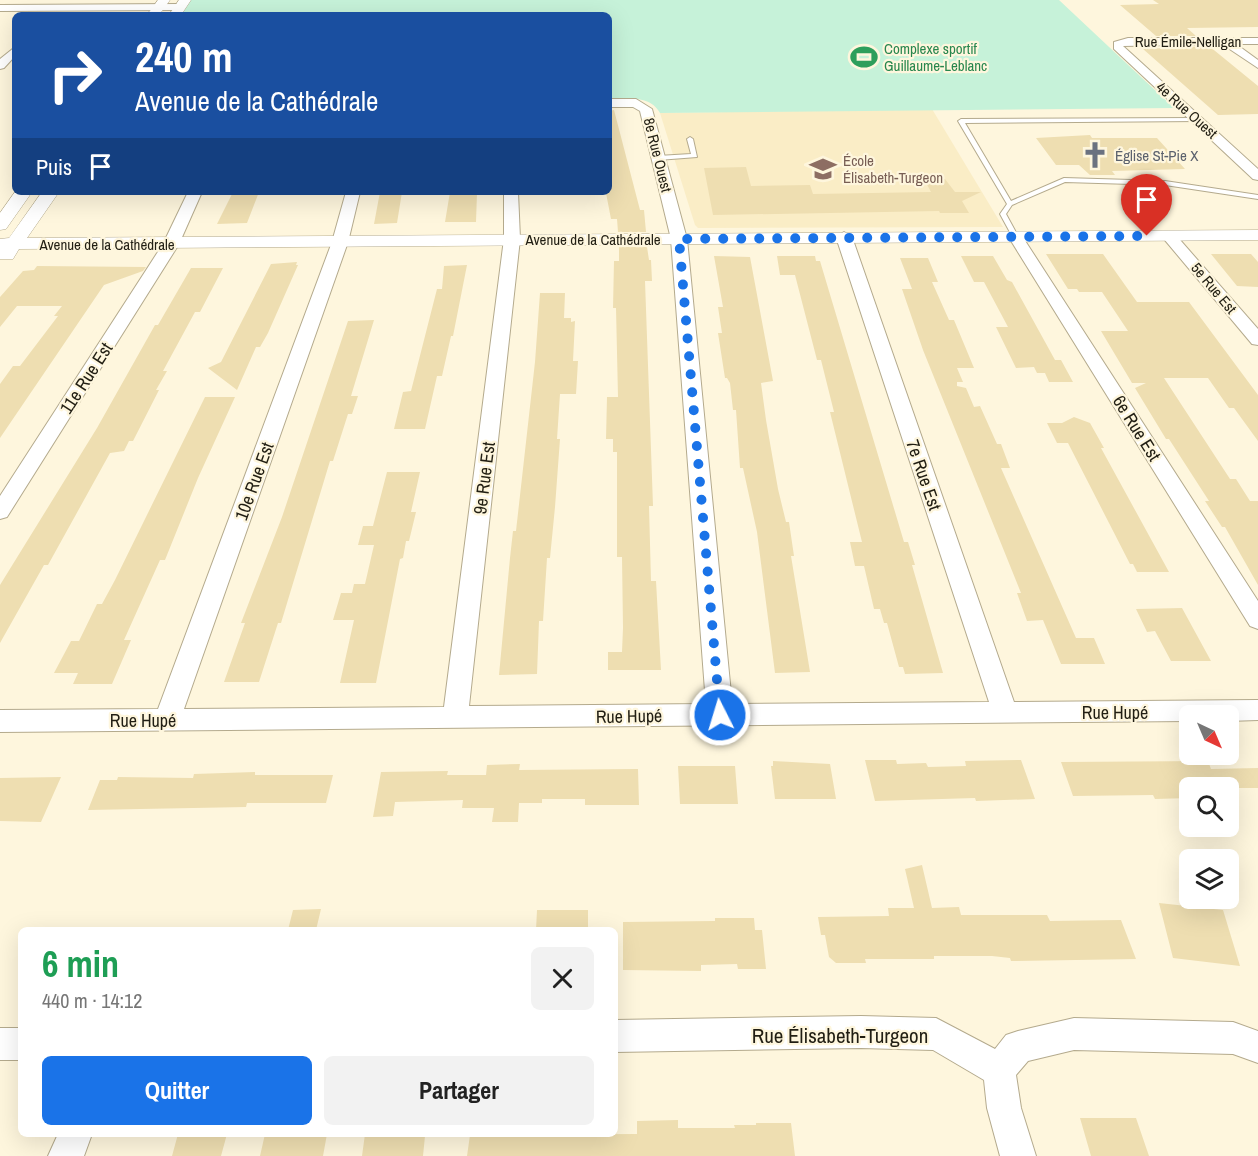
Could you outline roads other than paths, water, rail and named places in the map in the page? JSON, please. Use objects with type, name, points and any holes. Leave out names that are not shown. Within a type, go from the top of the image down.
[{"type":"street","points":[[0,8],[53,12],[180,7]]},
{"type":"street","name":"Rue Émile-Nelligan","points":[[1118,44],[1128,41],[1258,41]]},
{"type":"street","points":[[1225,41],[1258,65]]},
{"type":"street","name":"4e Rue Ouest","points":[[1118,44],[1118,47],[1258,176]]},
{"type":"street","points":[[0,66],[12,53]]},
{"type":"street","name":"8e Rue Ouest","points":[[612,103],[636,103],[646,109],[679,239],[720,715]]},
{"type":"street","points":[[0,225],[22,195]]},
{"type":"street","points":[[0,262],[7,244],[48,195]]},
{"type":"street","name":"11e Rue Est","points":[[0,512],[171,244],[194,195]]},
{"type":"street","name":"10e Rue Est","points":[[167,720],[340,242],[352,195]]},
{"type":"street","name":"9e Rue Est","points":[[455,717],[512,239],[511,195]]},
{"type":"street","name":"Avenue de la Cathédrale","points":[[7,244],[1258,235]]},
{"type":"street","name":"6e Rue Est","points":[[1015,236],[1258,620]]},
{"type":"street","name":"5e Rue Est","points":[[1169,236],[1258,340]]},
{"type":"street","name":"7e Rue Est","points":[[844,237],[1005,712]]},
{"type":"street","name":"Rue Hupé","points":[[0,721],[1258,710]]},
{"type":"street","name":"Rue Élisabeth-Turgeon","points":[[618,1036],[861,1032],[936,1034],[999,1070]]},
{"type":"street","points":[[1018,1156],[1004,1108],[999,1070],[1018,1047],[1074,1034],[1233,1038],[1258,1047]]},
{"type":"street","points":[[0,1044],[18,1044]]},
{"type":"street","points":[[66,1156],[74,1137]]},
{"type":"lane","points":[[1010,204],[961,121],[1197,120]]},
{"type":"lane","points":[[658,158],[695,156],[690,139]]},
{"type":"lane","points":[[1015,236],[1003,214],[1010,204],[1064,180],[1165,183],[1258,197]]},
{"type":"place","name":"Complexe sportif Guillaume-Leblanc","points":[[864,57]]},
{"type":"place","name":"Église St-Pie X","points":[[1095,155]]},
{"type":"place","name":"École Élisabeth-Turgeon","points":[[823,169]]}]
